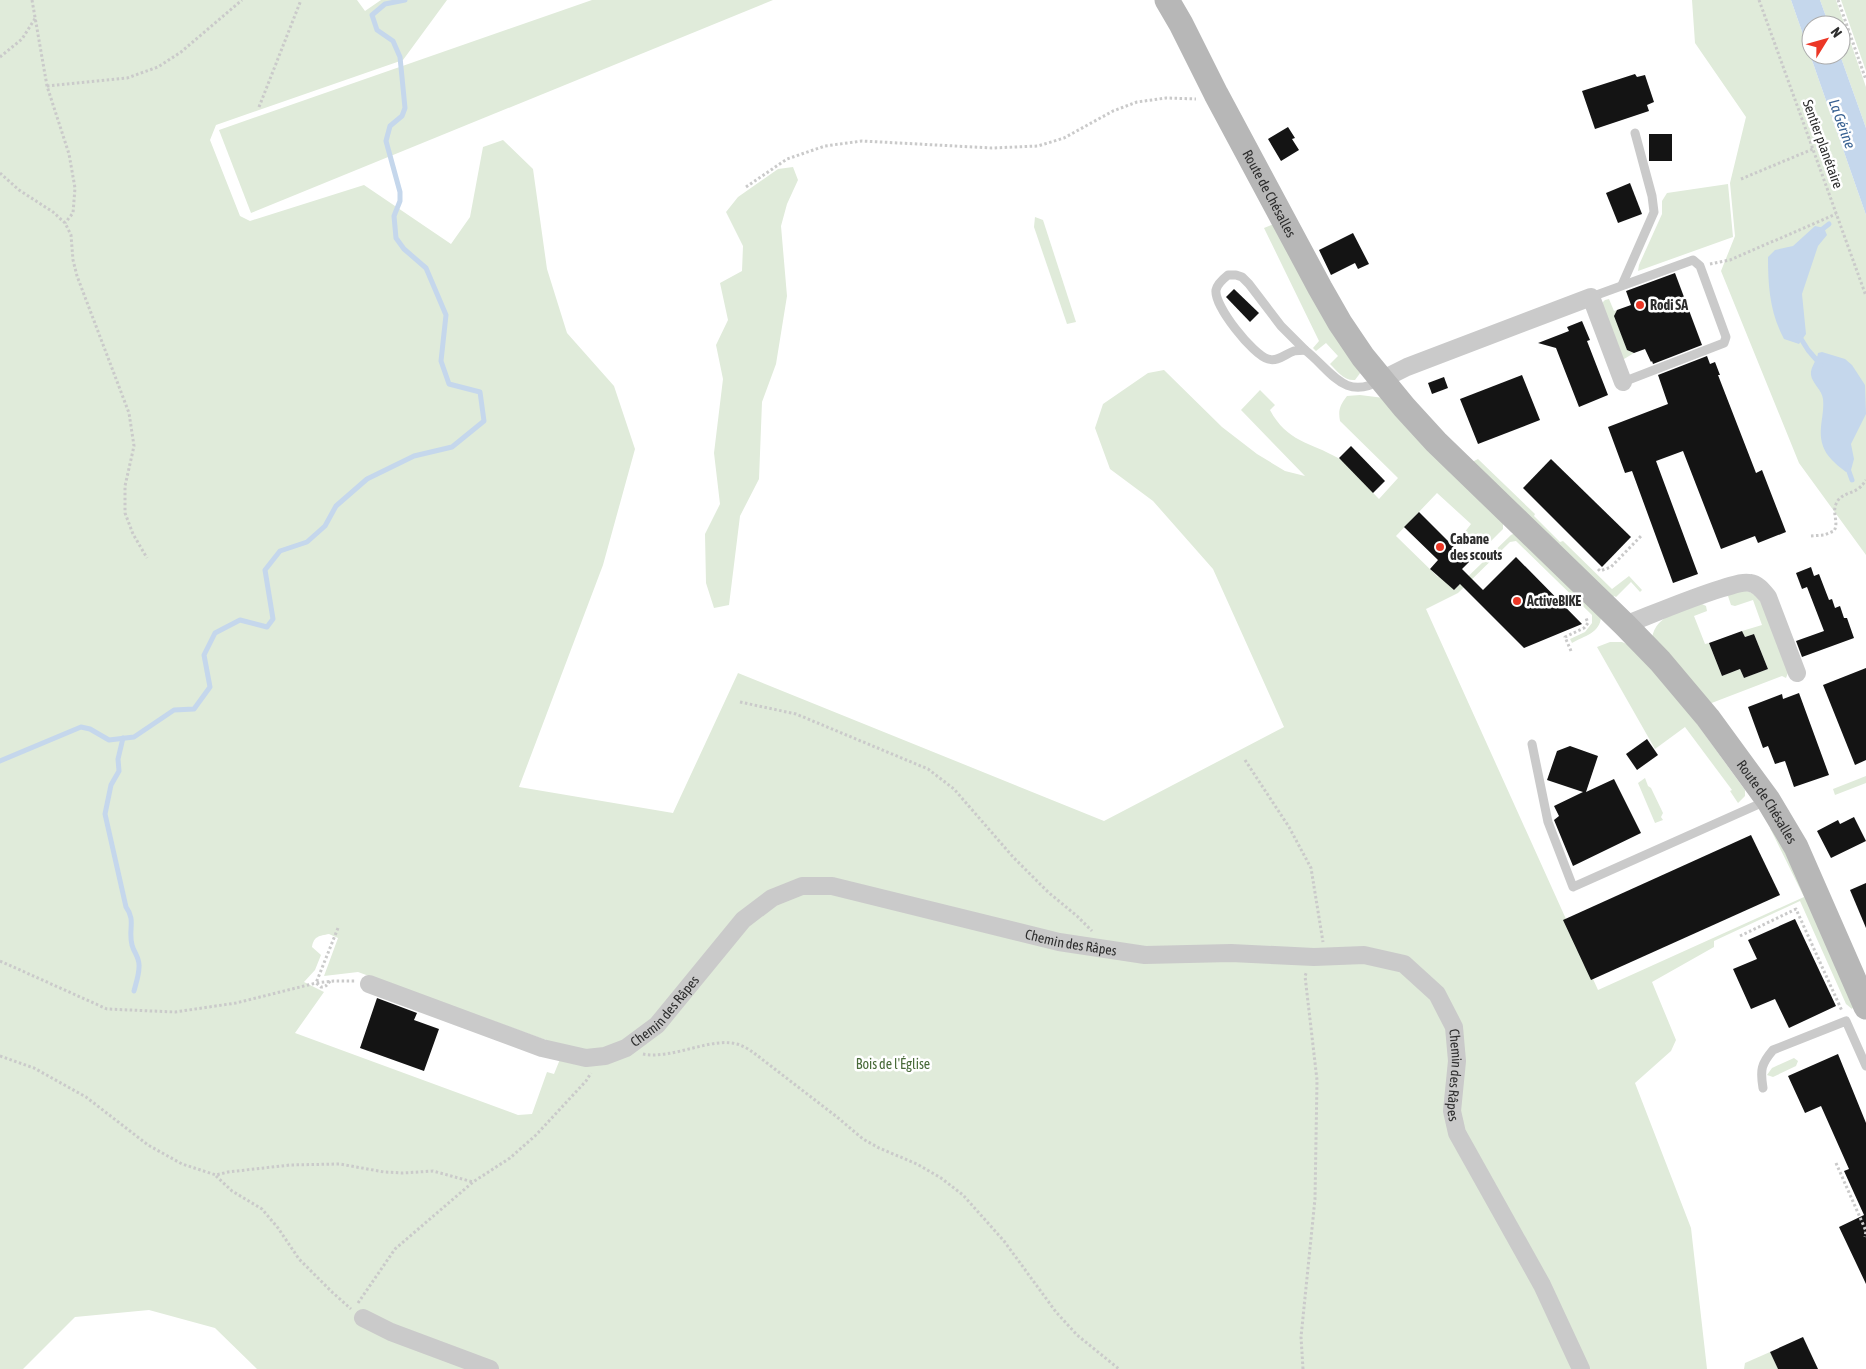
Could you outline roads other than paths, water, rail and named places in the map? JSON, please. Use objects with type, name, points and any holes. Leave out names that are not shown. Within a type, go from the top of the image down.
[{"type":"street","name":"Route de Chésalles","points":[[1167,0],[1336,316],[1363,357],[1436,442],[1625,625],[1660,662],[1708,718],[1768,800],[1796,847],[1858,1015]]},
{"type":"street","points":[[1381,380],[1407,367],[1591,298],[1623,382]]},
{"type":"street","points":[[1625,625],[1716,590],[1744,582],[1753,583],[1768,596],[1797,673]]},
{"type":"street","name":"Chemin des Râpes","points":[[369,984],[542,1048],[586,1058],[605,1056],[626,1048],[657,1025],[743,920],[772,898],[802,886],[832,886],[1059,942],[1145,955],[1231,952],[1314,957],[1364,956],[1404,964],[1437,994],[1454,1027],[1457,1060],[1452,1111],[1457,1133],[1542,1285],[1581,1369]]},
{"type":"street","points":[[363,1318],[391,1332],[490,1369]]},
{"type":"lane","points":[[1622,286],[1654,212],[1652,196],[1635,133]]},
{"type":"lane","points":[[1591,298],[1693,260],[1700,266],[1726,337],[1724,344],[1623,382]]},
{"type":"lane","points":[[1305,350],[1294,351],[1280,358],[1270,360],[1261,356],[1233,324],[1217,300],[1216,290],[1223,279],[1236,274],[1242,277],[1281,326],[1342,385],[1363,387],[1381,380]]},
{"type":"lane","points":[[1532,744],[1548,822],[1573,887],[1768,800]]},
{"type":"lane","points":[[1763,1088],[1761,1071],[1765,1060],[1773,1050],[1858,1015],[1866,1066]]},
{"type":"water","points":[[1791,0],[1820,0],[1825,15],[1801,15],[1801,29]]},
{"type":"water","name":"La Gérine","points":[[1814,65],[1844,65],[1866,128],[1866,215]]},
{"type":"water","points":[[1815,226],[1824,228],[1827,235],[1818,246],[1802,294],[1806,334],[1799,344],[1784,339],[1779,329],[1769,289],[1768,257],[1775,250],[1793,246]]},
{"type":"water","points":[[1822,352],[1845,359],[1852,365],[1865,385],[1866,414],[1851,444],[1854,459],[1851,470],[1846,472],[1826,453],[1822,441],[1823,399],[1812,378],[1811,372],[1818,353]]},
{"type":"waterway","points":[[0,761],[81,727],[90,729],[109,740],[134,737],[174,710],[194,709],[210,687],[204,655],[215,633],[240,620],[267,627],[273,619],[265,570],[280,551],[307,542],[325,526],[336,506],[367,479],[414,456],[452,447],[484,421],[480,392],[449,384],[441,361],[446,315],[426,268],[404,249],[396,238],[394,216],[400,201],[400,192],[386,141],[390,126],[402,116],[405,108],[400,57],[393,41],[377,30],[372,15],[385,4],[405,0]]},
{"type":"waterway","points":[[1820,231],[1829,224]]},
{"type":"waterway","points":[[1798,334],[1808,350],[1821,365]]},
{"type":"waterway","points":[[1847,466],[1852,480]]},
{"type":"waterway","points":[[123,738],[118,759],[119,771],[111,785],[105,814],[126,907],[131,916],[132,945],[139,961],[134,991]]},
{"type":"place","name":"Rodi SA","points":[[1640,305]]},
{"type":"place","name":"Cabane des scouts","points":[[1440,547]]},
{"type":"place","name":"ActiveBIKE","points":[[1517,601]]},
{"type":"park label","name":"Bois de l'Église","points":[[893,1064]]}]
